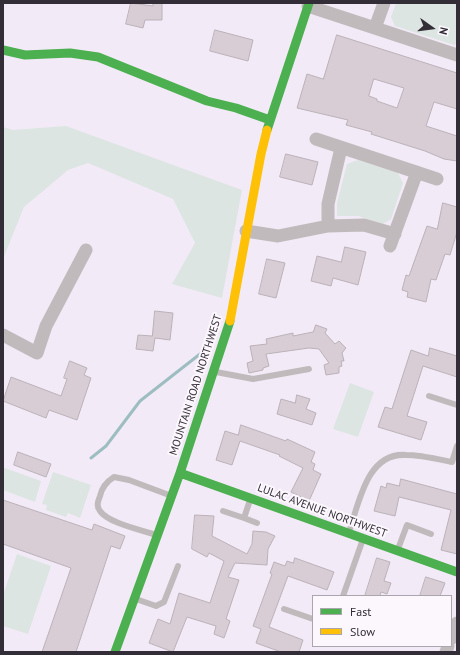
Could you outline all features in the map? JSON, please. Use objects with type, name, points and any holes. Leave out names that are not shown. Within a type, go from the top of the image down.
[{"type":"street","points":[[374,28],[384,3]]},
{"type":"street","points":[[308,4],[374,28],[457,55]]},
{"type":"street","name":"MOUNTAIN ROAD NORTHWEST","points":[[115,652],[180,472],[229,327],[261,154],[270,120],[308,4]]},
{"type":"street","points":[[3,50],[25,55],[70,53],[98,57],[207,101],[236,108],[270,120]]},
{"type":"street","points":[[316,139],[437,179]]},
{"type":"street","points":[[328,226],[328,204],[340,148]]},
{"type":"street","points":[[246,231],[278,236],[328,226],[364,225],[393,240],[417,172]]},
{"type":"street","points":[[3,335],[37,353],[46,326],[86,250]]},
{"type":"street","name":"LULAC AVENUE NORTHWEST","points":[[180,472],[457,572]]},
{"type":"street","points":[[452,636],[457,623]]},
{"type":"lane","points":[[214,372],[253,379],[309,369]]},
{"type":"lane","points":[[429,396],[457,405]]},
{"type":"lane","points":[[348,533],[370,475],[380,463],[396,456],[406,454],[452,462],[457,446]]},
{"type":"lane","points":[[156,535],[110,519],[100,511],[97,505],[100,494],[106,482],[114,477],[129,480],[171,496]]},
{"type":"lane","points":[[244,518],[251,498]]},
{"type":"lane","points":[[223,511],[257,523]]},
{"type":"lane","points":[[398,550],[407,525],[431,534]]},
{"type":"lane","points":[[343,595],[363,538]]},
{"type":"lane","points":[[134,598],[156,606],[164,602],[178,566]]},
{"type":"lane","points":[[284,609],[312,618]]},
{"type":"shaded area","points":[[396,3],[457,3],[457,43],[454,45],[395,26],[391,17]]},
{"type":"shaded area","points":[[66,126],[242,190],[222,298],[172,284],[195,243],[173,199],[88,163],[68,170],[24,207],[3,259],[3,127],[13,130]]},
{"type":"shaded area","points":[[358,160],[398,173],[403,183],[391,219],[383,224],[358,216],[337,216],[337,203],[347,164]]},
{"type":"shaded area","points":[[350,383],[374,392],[358,437],[333,429]]},
{"type":"shaded area","points":[[5,468],[41,481],[35,502],[3,490],[3,469]]},
{"type":"shaded area","points":[[53,472],[91,485],[80,518],[68,513],[66,517],[46,510],[47,505],[42,504]]},
{"type":"shaded area","points":[[17,554],[51,566],[28,634],[3,626],[3,595]]},
{"type":"building","points":[[131,3],[153,6],[153,3],[162,3],[162,20],[145,20],[143,28],[126,24]]},
{"type":"building","points":[[215,30],[253,40],[248,61],[210,51]]},
{"type":"building","points":[[337,35],[457,73],[457,109],[434,102],[426,126],[457,136],[457,161],[444,159],[425,151],[371,134],[372,132],[346,125],[348,120],[297,108],[307,74],[323,79]],"holes":[[[374,79],[404,88],[397,108],[377,101],[377,99],[369,96]]]},
{"type":"building","points":[[286,154],[318,162],[312,185],[280,177]]},
{"type":"building","points":[[443,203],[457,207],[457,232],[450,255],[445,254],[436,280],[431,279],[426,302],[407,297],[408,292],[402,290],[406,275],[409,276],[427,226],[437,229]]},
{"type":"building","points":[[345,247],[366,252],[358,285],[333,278],[331,286],[311,281],[317,256],[341,262]]},
{"type":"building","points":[[267,259],[285,263],[276,298],[259,294]]},
{"type":"building","points":[[155,311],[173,313],[170,340],[155,338],[153,351],[136,349],[138,335],[152,336]]},
{"type":"building","points":[[316,325],[327,329],[325,333],[335,344],[339,341],[346,348],[342,353],[344,361],[341,361],[342,366],[339,367],[339,373],[326,375],[324,365],[329,363],[319,349],[309,348],[266,354],[269,366],[263,368],[263,370],[249,373],[247,363],[253,361],[250,346],[267,344],[266,339],[293,333],[293,336],[313,332]]},
{"type":"building","points":[[430,348],[457,356],[457,377],[423,366],[407,416],[427,422],[421,440],[378,427],[385,407],[392,409],[411,350],[428,356]]},
{"type":"building","points":[[70,361],[87,368],[84,375],[91,378],[77,420],[49,410],[46,418],[3,401],[11,377],[61,396],[67,379],[64,378]]},
{"type":"building","points":[[297,395],[310,399],[306,409],[316,413],[312,425],[277,414],[281,399],[295,403]]},
{"type":"building","points":[[241,425],[286,441],[287,439],[315,452],[311,462],[315,464],[313,470],[321,474],[309,501],[291,492],[303,468],[279,456],[280,455],[240,441],[232,465],[216,460],[225,431],[238,435]]},
{"type":"building","points":[[18,452],[51,464],[46,477],[14,465]]},
{"type":"building","points":[[401,479],[457,494],[457,554],[441,550],[451,510],[399,497],[395,516],[374,511],[381,486],[386,488],[387,483],[399,486]]},
{"type":"building","points":[[3,500],[92,530],[94,524],[125,536],[120,549],[111,546],[76,652],[42,652],[71,568],[3,544]]},
{"type":"building","points":[[195,515],[214,516],[212,536],[247,554],[252,544],[253,531],[266,532],[275,536],[268,549],[267,565],[235,563],[228,577],[239,580],[226,619],[230,621],[224,638],[214,634],[216,626],[187,617],[173,652],[149,643],[158,619],[170,624],[179,593],[210,603],[224,561],[209,553],[207,557],[192,549]]},
{"type":"building","points":[[295,558],[334,572],[327,590],[288,576],[269,627],[303,640],[299,652],[281,652],[256,643],[261,629],[253,626],[272,574],[270,573],[274,562],[285,566],[287,561],[293,563]]},
{"type":"building","points":[[377,558],[390,562],[384,581],[391,583],[387,594],[381,592],[380,595],[365,595]]},
{"type":"building","points":[[426,577],[445,583],[440,595],[420,595]]},
{"type":"waterway","points":[[91,458],[106,446],[140,401],[200,354]]},
{"type":"traffic: fast","points":[[267,130],[309,3]]},
{"type":"traffic: fast","points":[[3,50],[25,55],[70,53],[98,57],[207,101],[236,108],[270,120]]},
{"type":"traffic: fast","points":[[115,652],[180,473],[230,321]]},
{"type":"traffic: fast","points":[[180,473],[457,572]]},
{"type":"traffic: slow","points":[[230,321],[261,154],[267,130]]}]
